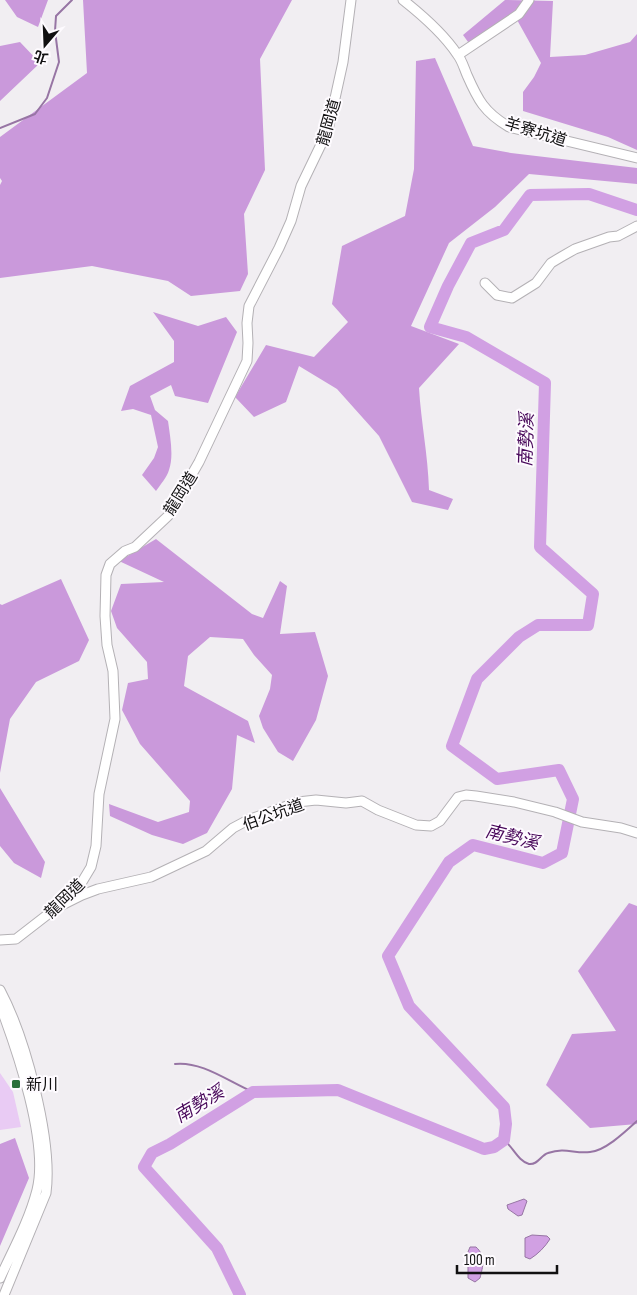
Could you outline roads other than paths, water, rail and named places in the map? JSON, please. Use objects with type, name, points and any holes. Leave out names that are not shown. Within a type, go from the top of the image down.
[{"type":"street","name":"龍岡道","points":[[0,940],[16,939],[56,908],[63,898],[82,882],[91,868],[96,846],[99,794],[115,719],[113,672],[107,645],[105,616],[106,575],[110,564],[125,551],[135,547],[168,516],[199,462],[247,361],[249,306],[279,248],[291,221],[301,186],[321,148],[328,130],[343,62],[351,0]]},
{"type":"street","name":"羊寮坑道","points":[[402,0],[438,31],[458,55],[480,101],[489,114],[509,127],[637,158]]},
{"type":"street","points":[[458,55],[518,14],[529,0]]},
{"type":"street","points":[[485,283],[497,295],[512,298],[536,283],[551,263],[561,257],[576,249],[618,236],[637,226]]},
{"type":"street","name":"伯公坑道","points":[[56,908],[98,889],[124,884],[158,873],[206,851],[233,828],[248,820],[298,802],[316,800],[362,801],[378,810],[416,824],[431,826],[440,820],[458,798],[466,795],[514,802],[555,812],[582,822],[621,828],[637,833]]},
{"type":"street","points":[[0,990],[21,1042],[39,1108],[48,1176],[46,1193],[4,1295]]},
{"type":"street","points":[[0,1005],[20,1064],[32,1110],[40,1161],[37,1189],[30,1210],[0,1278]]},
{"type":"waterway","points":[[0,128],[35,114],[47,98],[59,62],[55,31],[56,16],[72,0]]},
{"type":"waterway","name":"南勢溪","points":[[240,1295],[217,1248],[144,1167],[152,1153],[170,1144],[253,1092],[338,1090],[484,1149],[494,1147],[504,1140],[506,1124],[504,1107],[409,1006],[388,956],[449,862],[473,845],[543,863],[562,853],[573,799],[559,770],[497,779],[452,746],[477,679],[519,637],[538,625],[588,625],[593,594],[540,547],[545,383],[466,337],[430,327],[448,286],[471,243],[504,230],[530,195],[589,194],[637,210]]},
{"type":"waterway","points":[[175,1064],[185,1064],[205,1069],[253,1092]]},
{"type":"waterway","points":[[504,1140],[522,1160],[532,1164],[554,1151],[596,1151],[615,1140],[637,1121]]},
{"type":"place","name":"新川","points":[[16,1084]]}]
